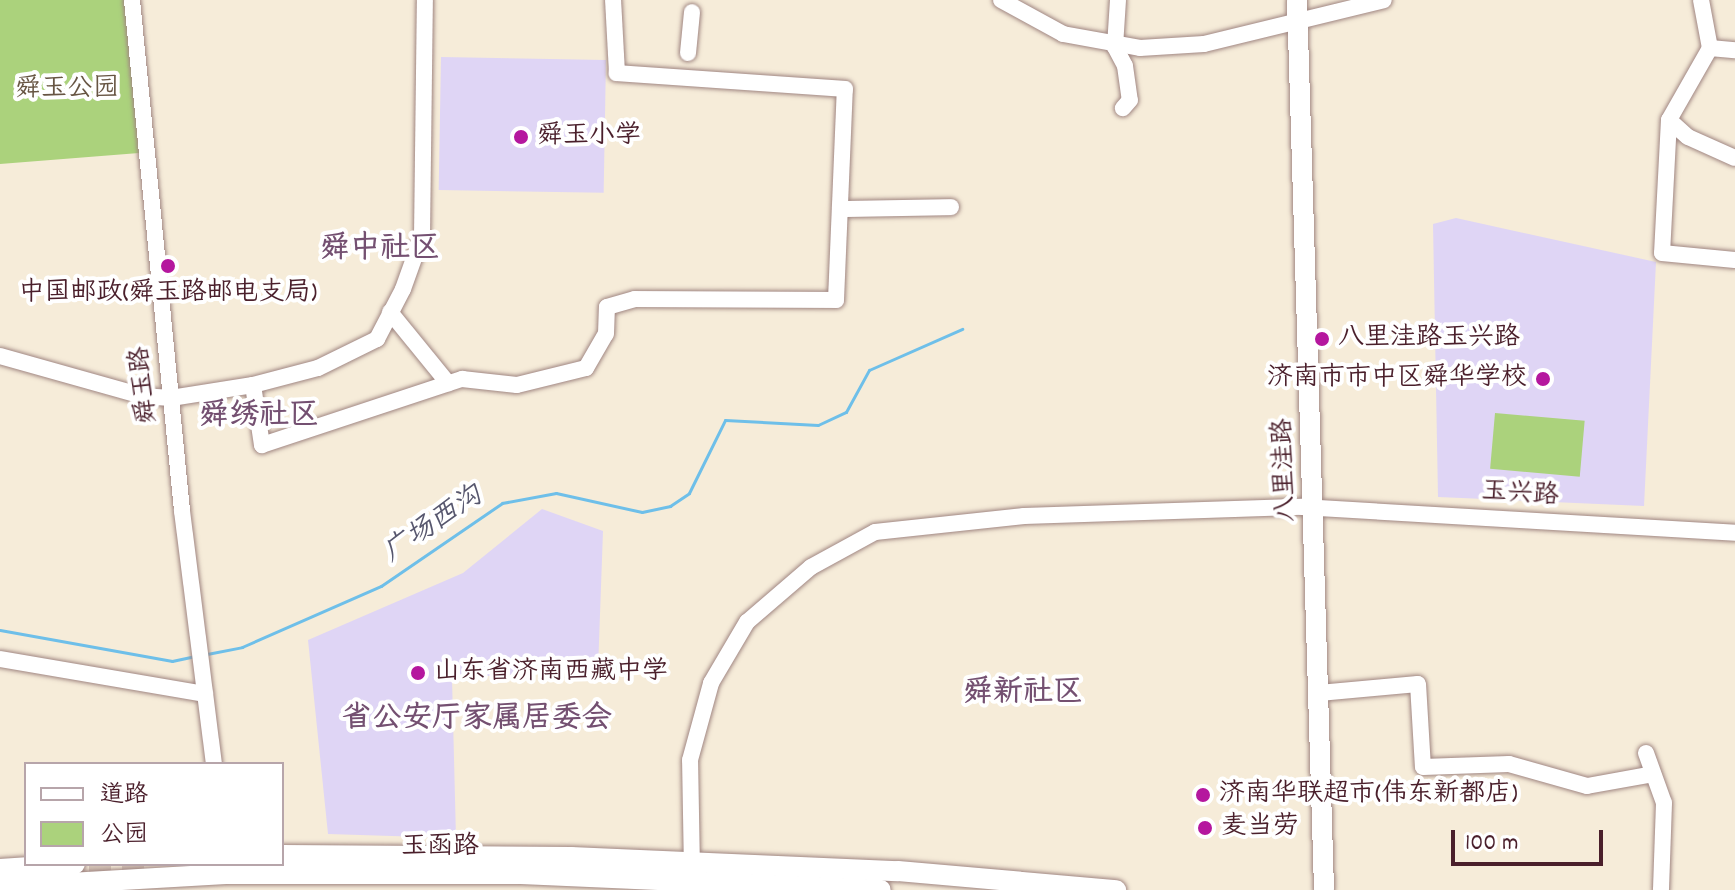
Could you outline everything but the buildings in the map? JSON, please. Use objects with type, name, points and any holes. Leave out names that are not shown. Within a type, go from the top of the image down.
[{"type":"main road","name":"八里洼路","points":[[1287,0],[1294,14],[1315,890]]},
{"type":"main road","name":"八里洼路","points":[[1308,508],[1319,693],[1324,890]]},
{"type":"main road","name":"玉函路","points":[[284,855],[692,871],[881,890]]},
{"type":"main road","points":[[0,869],[45,866]]},
{"type":"main road","name":"玉函路","points":[[0,887],[226,869],[521,874],[898,871],[1116,890]]},
{"type":"street","name":"舜玉路","points":[[132,0],[171,398],[214,762]]},
{"type":"street","points":[[0,356],[142,396],[171,398],[253,385],[318,368],[377,339],[422,236],[425,0]]},
{"type":"street","points":[[253,385],[262,445],[462,379],[517,385],[586,368],[606,334],[607,307],[635,299],[836,300],[845,89],[617,73],[613,0]]},
{"type":"street","points":[[1001,0],[1063,34],[1140,48],[1204,44],[1294,14],[1384,0]]},
{"type":"street","points":[[1118,0],[1115,43],[1130,100],[1123,108]]},
{"type":"street","points":[[1701,0],[1710,48],[1669,120],[1662,253],[1735,260]]},
{"type":"street","points":[[688,53],[692,12]]},
{"type":"street","points":[[1710,48],[1735,50]]},
{"type":"street","points":[[1669,120],[1688,137],[1735,158]]},
{"type":"street","points":[[840,209],[951,207]]},
{"type":"street","points":[[390,312],[448,383]]},
{"type":"street","name":"玉兴路","points":[[692,871],[690,760],[711,683],[747,622],[811,567],[875,532],[1024,516],[1308,508],[1735,533]]},
{"type":"street","points":[[0,659],[204,686]]},
{"type":"street","points":[[1319,693],[1418,684],[1423,767],[1509,764],[1587,786],[1653,774]]},
{"type":"street","points":[[1646,753],[1664,803],[1661,890]]},
{"type":"shaded area","name":"舜玉小学","points":[[441,57],[606,60],[604,193],[439,190]]},
{"type":"shaded area","name":"济南市市中区舜华学校","points":[[1456,218],[1656,262],[1644,506],[1438,497],[1433,224]]},
{"type":"shaded area","name":"山东省济南西藏中学","points":[[542,509],[603,531],[598,670],[452,678],[456,838],[328,834],[308,640],[463,573]]},
{"type":"green space","name":"舜玉公园","points":[[0,0],[125,0],[139,153],[0,164]]},
{"type":"green space","points":[[1495,413],[1585,421],[1580,477],[1490,469]]},
{"type":"waterway","name":"广场西沟","points":[[207,654],[242,647],[381,586],[502,503],[556,493],[642,512],[670,506],[689,493],[725,420],[818,425],[846,412],[869,370],[962,329]]},
{"type":"waterway","name":"广场西沟","points":[[0,630],[172,661],[196,656]]},
{"type":"tunnel","points":[[56,870],[116,866]]},
{"type":"place","name":"舜玉小学","points":[[521,137]]},
{"type":"place","name":"中国邮政(舜玉路邮电支局)","points":[[168,266]]},
{"type":"place","name":"八里洼路玉兴路","points":[[1322,339]]},
{"type":"place","name":"济南市市中区舜华学校","points":[[1543,379]]},
{"type":"place","name":"山东省济南西藏中学","points":[[418,673]]},
{"type":"place","name":"济南华联超市(伟东新都店)","points":[[1203,795]]},
{"type":"place","name":"麦当劳","points":[[1205,828]]},
{"type":"district","name":"舜中社区","points":[[380,251]]},
{"type":"district","name":"舜绣社区","points":[[259,418]]},
{"type":"district","name":"舜新社区","points":[[1023,695]]},
{"type":"district","name":"省公安厅家属居委会","points":[[477,721]]}]
